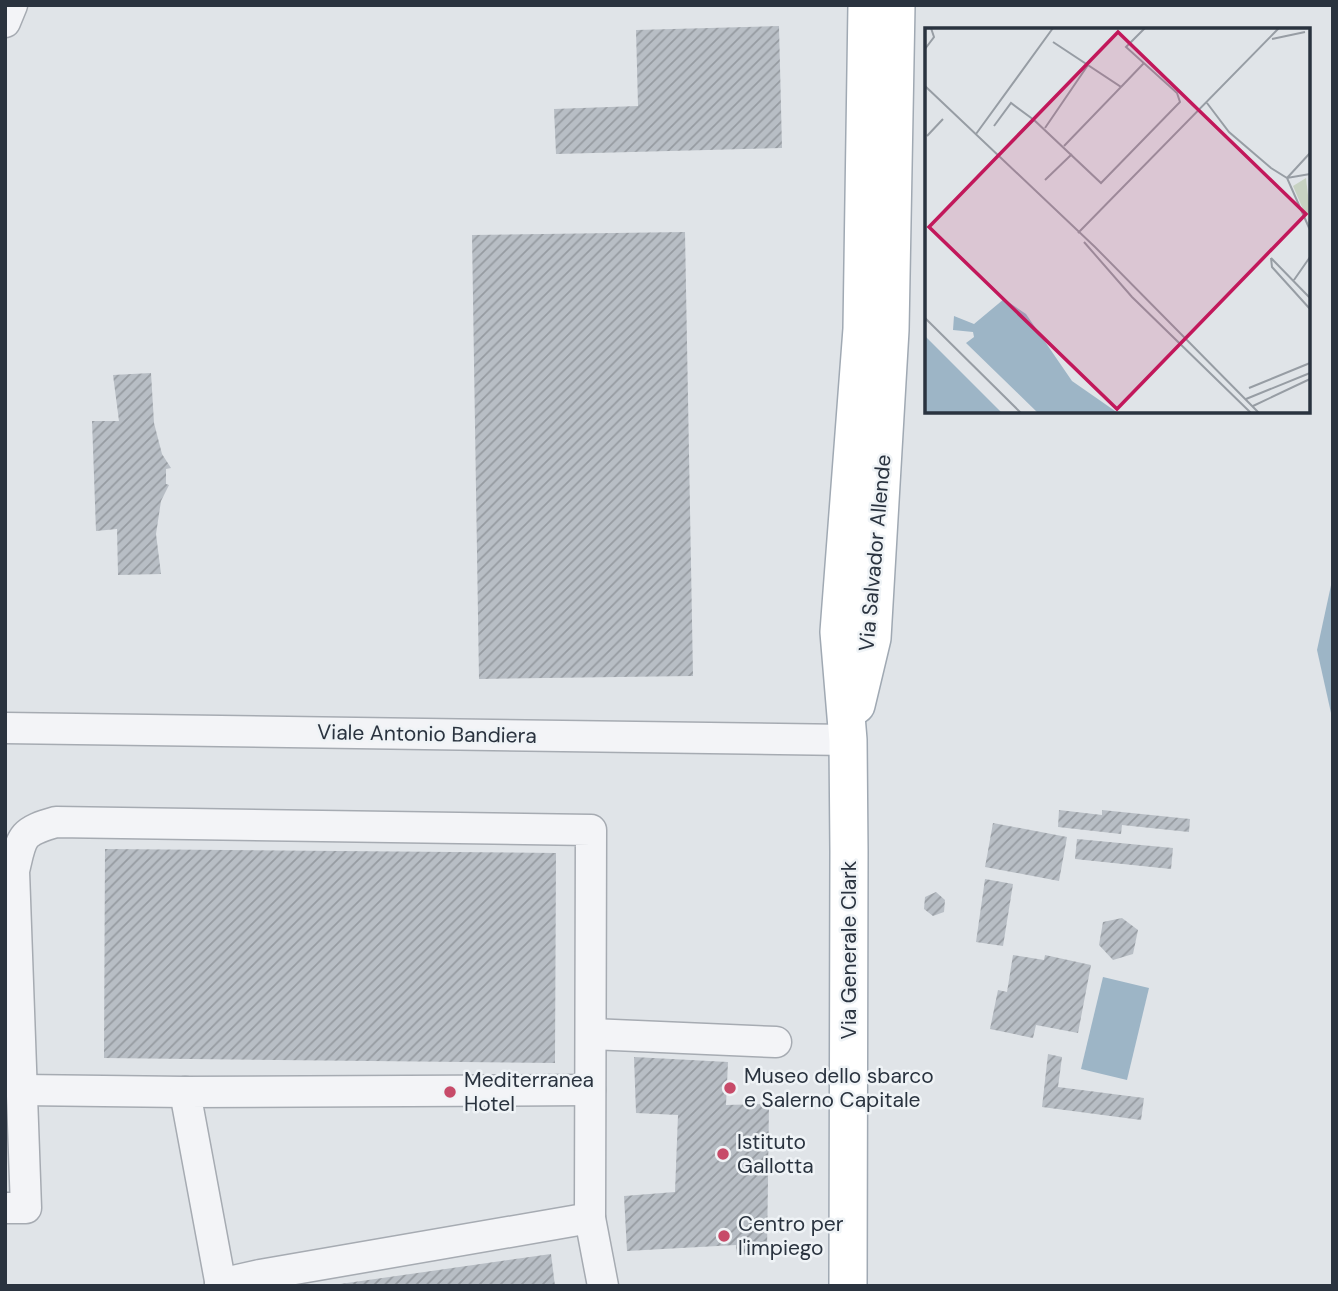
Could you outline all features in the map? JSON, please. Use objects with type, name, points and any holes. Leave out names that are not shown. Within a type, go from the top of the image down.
[{"type":"main road","name":"Via Salvador Allende","points":[[848,740],[839,632],[862,330],[867,5]]},
{"type":"main road","name":"Via Salvador Allende","points":[[848,740],[872,638],[890,330],[896,5]]},
{"type":"main road","name":"Via Generale Clark","points":[[848,740],[848,1286]]},
{"type":"street","points":[[5,22],[12,5]]},
{"type":"street","name":"Viale Antonio Bandiera","points":[[5,728],[848,740]]},
{"type":"street","points":[[5,1208],[26,1208],[14,871],[22,838],[35,828],[56,822],[592,830],[590,1218],[603,1286]]},
{"type":"street","points":[[591,1034],[776,1042]]},
{"type":"street","points":[[22,1090],[590,1090]]},
{"type":"street","points":[[186,1092],[220,1285],[274,1273],[590,1218]]},
{"type":"water","points":[[1333,576],[1333,722],[1317,650]]},
{"type":"water","points":[[1103,977],[1149,988],[1127,1080],[1081,1069]]},
{"type":"building","points":[[779,26],[782,148],[556,154],[554,109],[638,106],[636,30]]},
{"type":"building","points":[[685,232],[693,676],[479,679],[472,235]]},
{"type":"building","points":[[151,373],[154,423],[162,454],[171,468],[166,469],[166,484],[169,485],[161,501],[156,534],[161,574],[118,575],[117,529],[96,531],[92,421],[119,421],[113,375]]},
{"type":"building","points":[[1059,810],[1102,815],[1102,810],[1190,819],[1189,832],[1122,825],[1121,834],[1058,827]]},
{"type":"building","points":[[993,823],[1067,837],[1059,881],[985,867]]},
{"type":"building","points":[[1077,839],[1173,848],[1171,869],[1075,859]]},
{"type":"building","points":[[105,849],[556,853],[555,1063],[104,1058]]},
{"type":"building","points":[[985,879],[1013,884],[1003,946],[976,942]]},
{"type":"building","points":[[936,892],[945,900],[944,912],[933,916],[924,909],[925,897]]},
{"type":"building","points":[[1122,918],[1138,930],[1133,954],[1113,960],[1099,945],[1103,922]]},
{"type":"building","points":[[1013,955],[1044,960],[1045,955],[1091,965],[1078,1033],[1036,1025],[1033,1038],[990,1029],[998,990],[1007,992]]},
{"type":"building","points":[[1048,1054],[1062,1057],[1058,1087],[1144,1098],[1141,1120],[1042,1107]]},
{"type":"building","name":"Istituto Gallotta","points":[[634,1057],[728,1062],[726,1105],[769,1104],[767,1252],[737,1255],[736,1245],[627,1251],[624,1196],[675,1192],[678,1115],[636,1113]]},
{"type":"building","points":[[551,1254],[555,1286],[340,1286],[340,1284]]},
{"type":"place","name":"Museo dello sbarco e Salerno Capitale","points":[[730,1088]]},
{"type":"place","name":"Mediterranea Hotel","points":[[450,1092]]},
{"type":"place","name":"Istituto Gallotta","points":[[723,1154]]},
{"type":"place","name":"Centro per l'impiego","points":[[724,1236]]}]
